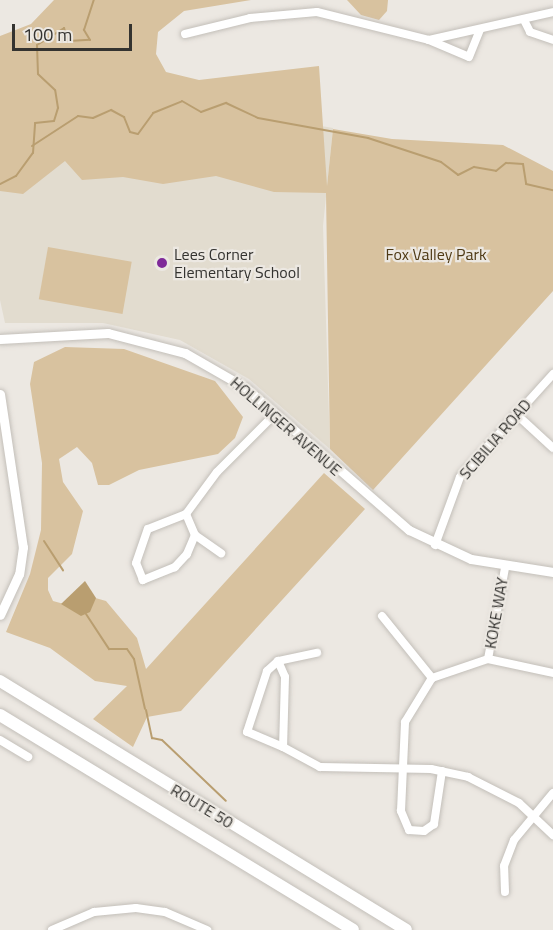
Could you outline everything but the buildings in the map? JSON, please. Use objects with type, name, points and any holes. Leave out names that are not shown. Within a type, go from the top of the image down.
[{"type":"highway","name":"ROUTE 50","points":[[0,681],[406,930]]},
{"type":"highway","name":"ROUTE 50","points":[[0,715],[353,930]]},
{"type":"street","points":[[185,34],[250,18],[317,12],[429,40],[469,57],[480,30]]},
{"type":"street","points":[[429,40],[553,12]]},
{"type":"street","points":[[524,20],[530,32],[553,40]]},
{"type":"street","name":"HOLLINGER AVENUE","points":[[0,339],[81,332],[152,341],[217,369],[275,414],[392,518],[435,545],[505,568],[553,572]]},
{"type":"street","name":"SCIBILIA ROAD","points":[[435,545],[460,477],[553,374]]},
{"type":"street","points":[[0,394],[23,547],[19,574],[0,615]]},
{"type":"street","points":[[195,535],[175,567],[143,579],[136,563],[148,529],[186,514],[217,472],[275,414]]},
{"type":"street","points":[[516,414],[553,448]]},
{"type":"street","points":[[186,514],[195,535],[221,553]]},
{"type":"street","name":"KOKE WAY","points":[[488,659],[505,568]]},
{"type":"street","points":[[382,616],[432,678]]},
{"type":"street","points":[[317,653],[278,661],[267,671],[247,732],[283,747],[320,767],[404,767],[442,771],[485,784],[534,815],[553,835]]},
{"type":"street","points":[[442,771],[434,824],[424,831],[409,830],[401,811],[405,722],[432,678],[488,659],[553,673]]},
{"type":"street","points":[[278,661],[285,677],[283,747]]},
{"type":"street","points":[[0,740],[28,757]]},
{"type":"street","points":[[505,892],[504,866],[514,840],[553,793]]},
{"type":"street","points":[[52,930],[94,912],[135,908],[165,912],[207,930]]},
{"type":"shaded area","name":"Lees Corner Elementary School","points":[[0,107],[275,118],[333,128],[323,226],[330,449],[249,379],[180,340],[103,323],[5,323],[0,300]]},
{"type":"shaded area","points":[[85,581],[96,598],[90,612],[81,616],[61,604]]},
{"type":"green space","name":"Fox Valley Park","points":[[54,0],[251,0],[184,11],[158,32],[156,54],[166,72],[199,80],[319,66],[327,186],[333,129],[392,139],[503,145],[553,171],[553,291],[373,490],[330,449],[326,193],[274,192],[216,176],[163,184],[123,177],[82,180],[65,161],[23,194],[0,191],[0,36],[31,24]]},
{"type":"green space","points":[[347,0],[388,0],[387,11],[379,20],[361,15]]},
{"type":"green space","points":[[48,247],[132,262],[123,314],[39,299]]},
{"type":"green space","points":[[65,347],[124,349],[215,381],[243,417],[235,438],[218,454],[139,470],[109,485],[98,485],[92,463],[77,447],[59,459],[63,482],[83,511],[72,554],[48,578],[48,590],[53,601],[64,604],[85,595],[106,601],[137,638],[146,669],[324,473],[365,509],[181,711],[147,717],[133,747],[93,719],[127,686],[95,681],[50,648],[6,632],[30,574],[41,530],[42,463],[30,384],[34,362]]},
{"type":"waterway","points":[[0,184],[16,176],[33,153],[35,123],[54,121],[58,108],[55,90],[38,74],[37,45],[64,28],[68,41],[90,40],[84,30],[94,0]]},
{"type":"waterway","points":[[32,146],[78,116],[93,118],[111,110],[124,117],[130,132],[138,134],[153,113],[182,101],[201,112],[226,103],[258,118],[368,138],[441,162],[458,175],[474,167],[496,171],[506,163],[523,164],[526,184],[553,190]]},
{"type":"waterway","points":[[44,541],[63,570]]},
{"type":"waterway","points":[[86,614],[109,649],[127,649],[134,659],[145,709]]},
{"type":"waterway","points":[[146,710],[152,738],[162,740],[226,801]]},
{"type":"place","name":"Lees Corner Elementary School","points":[[162,263]]}]
